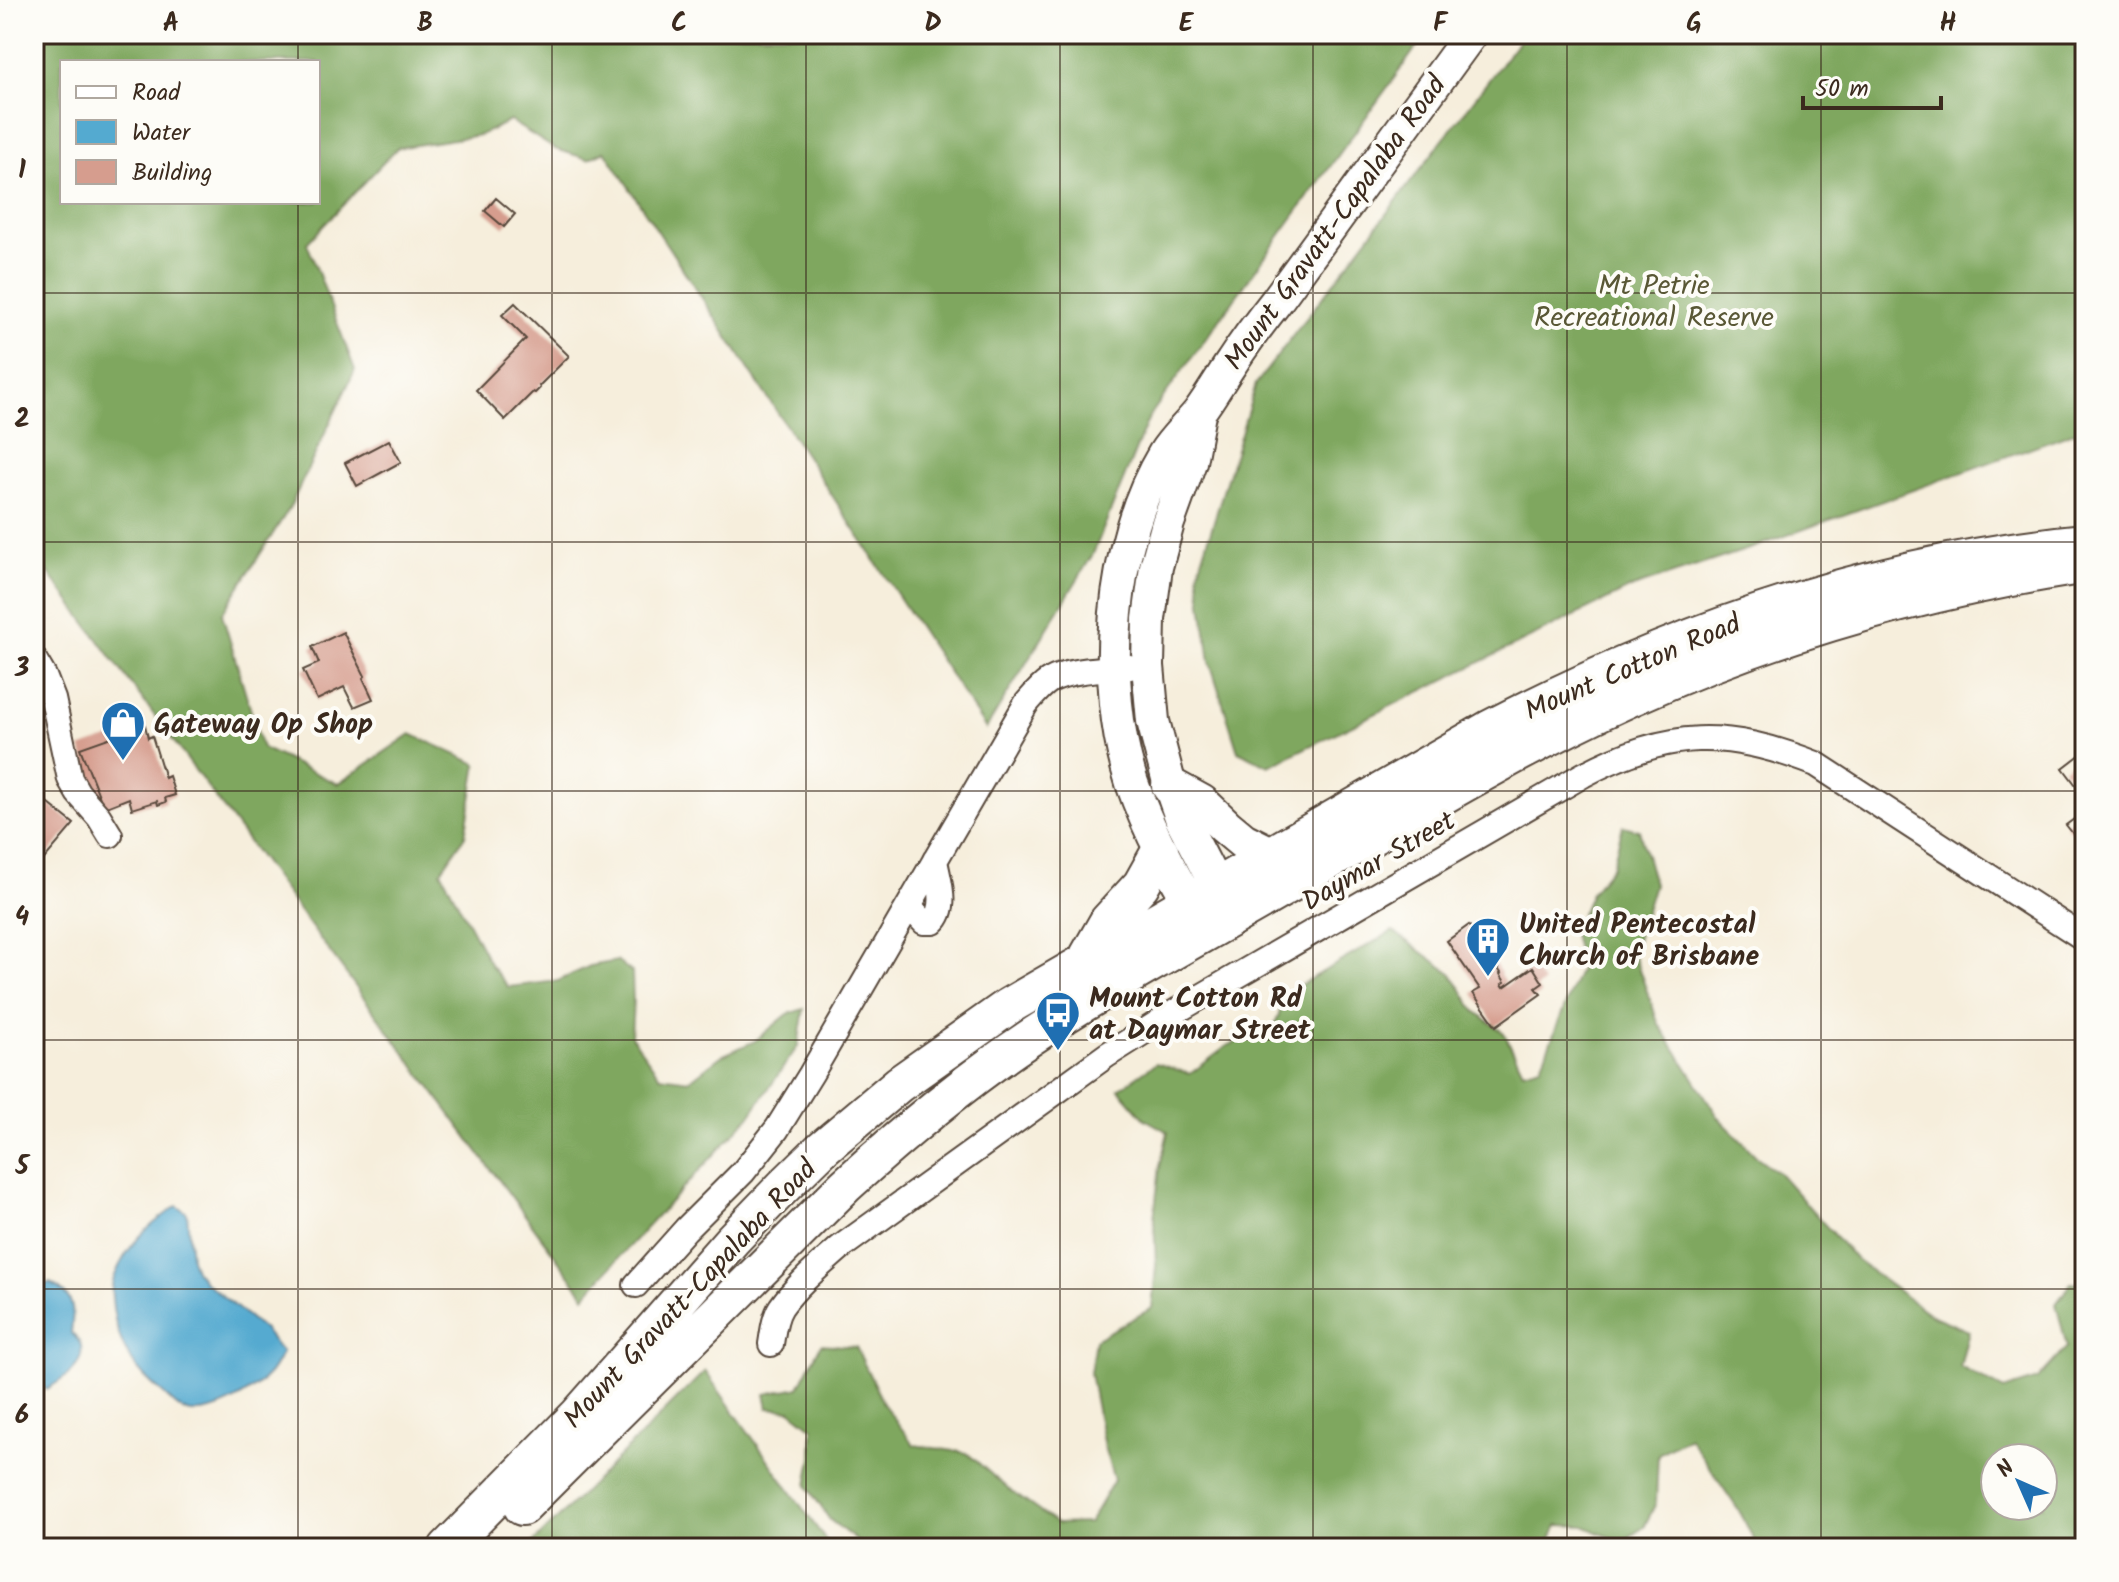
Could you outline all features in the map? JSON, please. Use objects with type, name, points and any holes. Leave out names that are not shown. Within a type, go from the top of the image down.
[{"type":"highway","name":"Mount Cotton Road","points":[[1202,893],[1515,716],[1587,680],[1683,640],[1763,611],[1890,575],[1989,554],[2085,542]]},
{"type":"highway","name":"Mount Cotton Road","points":[[1220,925],[1539,742],[1688,673],[1892,605],[2002,579],[2085,565]]},
{"type":"highway","points":[[1170,786],[1201,803],[1243,841],[1271,855]]},
{"type":"highway","points":[[1085,961],[1108,921],[1141,885],[1160,851]]},
{"type":"highway","name":"Mount Gravatt-Capalaba Road","points":[[447,1548],[578,1415],[732,1240],[824,1147],[899,1084],[1009,1006],[1202,893]]},
{"type":"highway","name":"Mount Gravatt-Capalaba Road","points":[[482,1548],[837,1195],[912,1127],[948,1097],[1066,1014],[1220,925]]},
{"type":"main road","name":"Mount Gravatt-Capalaba Road","points":[[1202,893],[1160,851],[1142,809],[1119,725],[1113,669],[1115,621],[1123,567],[1139,512],[1165,453],[1200,411],[1246,342],[1471,34]]},
{"type":"main road","name":"Mount Gravatt-Capalaba Road","points":[[1200,411],[1190,462],[1156,567],[1149,619],[1148,666],[1153,721],[1170,786],[1202,893],[1220,925]]},
{"type":"street","points":[[34,659],[53,699],[70,779],[110,835]]},
{"type":"street","name":"Mount Gravatt-Capalaba Road","points":[[636,1285],[727,1189],[777,1129],[1017,717],[1033,696],[1057,677],[1148,666]]},
{"type":"street","name":"Daymar Street","points":[[771,1344],[774,1323],[781,1308],[808,1277],[841,1247],[1107,1055],[1583,775],[1613,759],[1652,745],[1698,738],[1742,742],[1783,751],[1816,764],[2085,939]]},
{"type":"green space","points":[[34,34],[1426,34],[1149,417],[1093,554],[986,729],[605,151],[588,159],[555,149],[510,121],[480,135],[397,148],[307,243],[355,370],[290,507],[222,614],[262,748],[338,784],[411,734],[477,764],[465,836],[441,871],[491,966],[508,987],[558,981],[590,966],[617,961],[632,972],[631,1036],[660,1076],[690,1080],[721,1056],[755,1041],[788,1014],[804,1009],[798,1046],[749,1117],[585,1296],[34,553]]},
{"type":"green space","name":"Mt Petrie Recreational Reserve","points":[[1524,34],[2085,34],[2085,106],[2080,110],[2085,117],[2085,428],[1752,548],[1633,587],[1269,766],[1238,751],[1210,662],[1198,573],[1256,384]]},
{"type":"green space","points":[[1623,826],[1639,830],[1654,884],[1633,953],[1659,1024],[1719,1118],[1757,1157],[1779,1173],[1856,1260],[1931,1315],[1969,1331],[1960,1367],[2004,1390],[2038,1379],[2067,1347],[2056,1304],[2071,1283],[2085,1283],[2085,1548],[1758,1548],[1741,1514],[1689,1437],[1658,1454],[1656,1503],[1644,1527],[1621,1542],[1584,1526],[1558,1525],[1546,1548],[866,1548],[830,1520],[807,1486],[813,1428],[790,1410],[768,1408],[765,1394],[799,1387],[821,1344],[856,1347],[884,1405],[914,1445],[967,1453],[1008,1489],[1057,1524],[1089,1523],[1114,1480],[1104,1447],[1090,1373],[1095,1340],[1152,1308],[1156,1266],[1154,1218],[1160,1166],[1168,1132],[1145,1119],[1119,1089],[1156,1063],[1190,1074],[1227,1046],[1274,1026],[1288,992],[1393,931],[1452,974],[1475,1011],[1504,1033],[1523,1071],[1541,1066],[1581,966],[1573,934],[1591,893],[1612,867]]},
{"type":"green space","points":[[705,1371],[831,1548],[528,1548]]},
{"type":"water","points":[[177,1206],[187,1213],[195,1270],[264,1330],[282,1353],[269,1374],[252,1389],[229,1403],[205,1411],[180,1409],[144,1376],[123,1346],[113,1308],[113,1282],[125,1255],[148,1229]]},
{"type":"water","points":[[50,1283],[64,1293],[71,1303],[71,1333],[79,1342],[81,1351],[72,1371],[47,1389],[34,1384],[34,1286]]},
{"type":"building","points":[[496,198],[515,214],[504,227],[485,211]]},
{"type":"building","points":[[515,303],[569,356],[505,420],[476,390],[526,339],[502,315]]},
{"type":"building","points":[[389,440],[401,462],[357,486],[345,463]]},
{"type":"building","points":[[343,632],[373,699],[354,707],[344,687],[317,700],[303,670],[319,663],[312,647]]},
{"type":"building","name":"Gateway Op Shop","points":[[145,725],[148,738],[152,736],[165,778],[169,776],[175,795],[165,798],[166,802],[158,805],[157,801],[132,809],[129,798],[104,808],[80,748]]},
{"type":"building","points":[[2085,751],[2085,797],[2063,768]]},
{"type":"building","points":[[34,792],[74,824],[34,871]]},
{"type":"building","points":[[2085,811],[2085,827],[2074,835],[2066,825]]},
{"type":"building","name":"United Pentecostal Church of Brisbane","points":[[1469,925],[1501,973],[1504,987],[1533,967],[1543,983],[1536,988],[1541,994],[1496,1026],[1473,993],[1480,989],[1447,941]]},
{"type":"place","name":"Gateway Op Shop","points":[[123,762]]},
{"type":"place","name":"United Pentecostal Church of Brisbane","points":[[1488,978]]},
{"type":"place","name":"Mount Cotton Rd at Daymar Street","points":[[1058,1052]]}]
